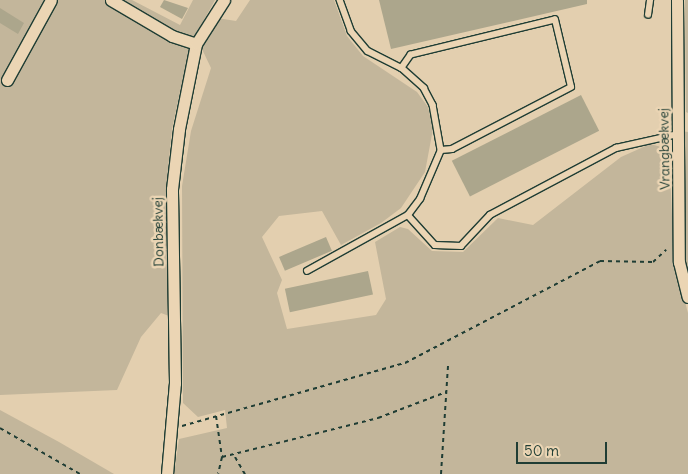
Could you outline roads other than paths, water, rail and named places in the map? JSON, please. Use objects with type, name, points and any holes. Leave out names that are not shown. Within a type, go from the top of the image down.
[{"type":"street","points":[[7,80],[51,0]]},
{"type":"street","points":[[111,0],[172,36],[196,44]]},
{"type":"street","name":"Donbækvej","points":[[167,474],[172,429],[172,189],[196,44],[224,0]]},
{"type":"street","name":"Vrangbækvej","points":[[677,0],[683,121],[678,134],[679,262],[688,297]]},
{"type":"lane","points":[[307,271],[408,215],[420,200],[441,150],[433,105],[424,88],[402,68],[368,51],[351,30],[340,0]]},
{"type":"lane","points":[[648,15],[650,0]]},
{"type":"lane","points":[[402,68],[411,55],[555,20],[571,87],[452,149],[441,150]]},
{"type":"lane","points":[[408,215],[435,244],[461,246],[490,215],[616,148],[678,134]]}]
